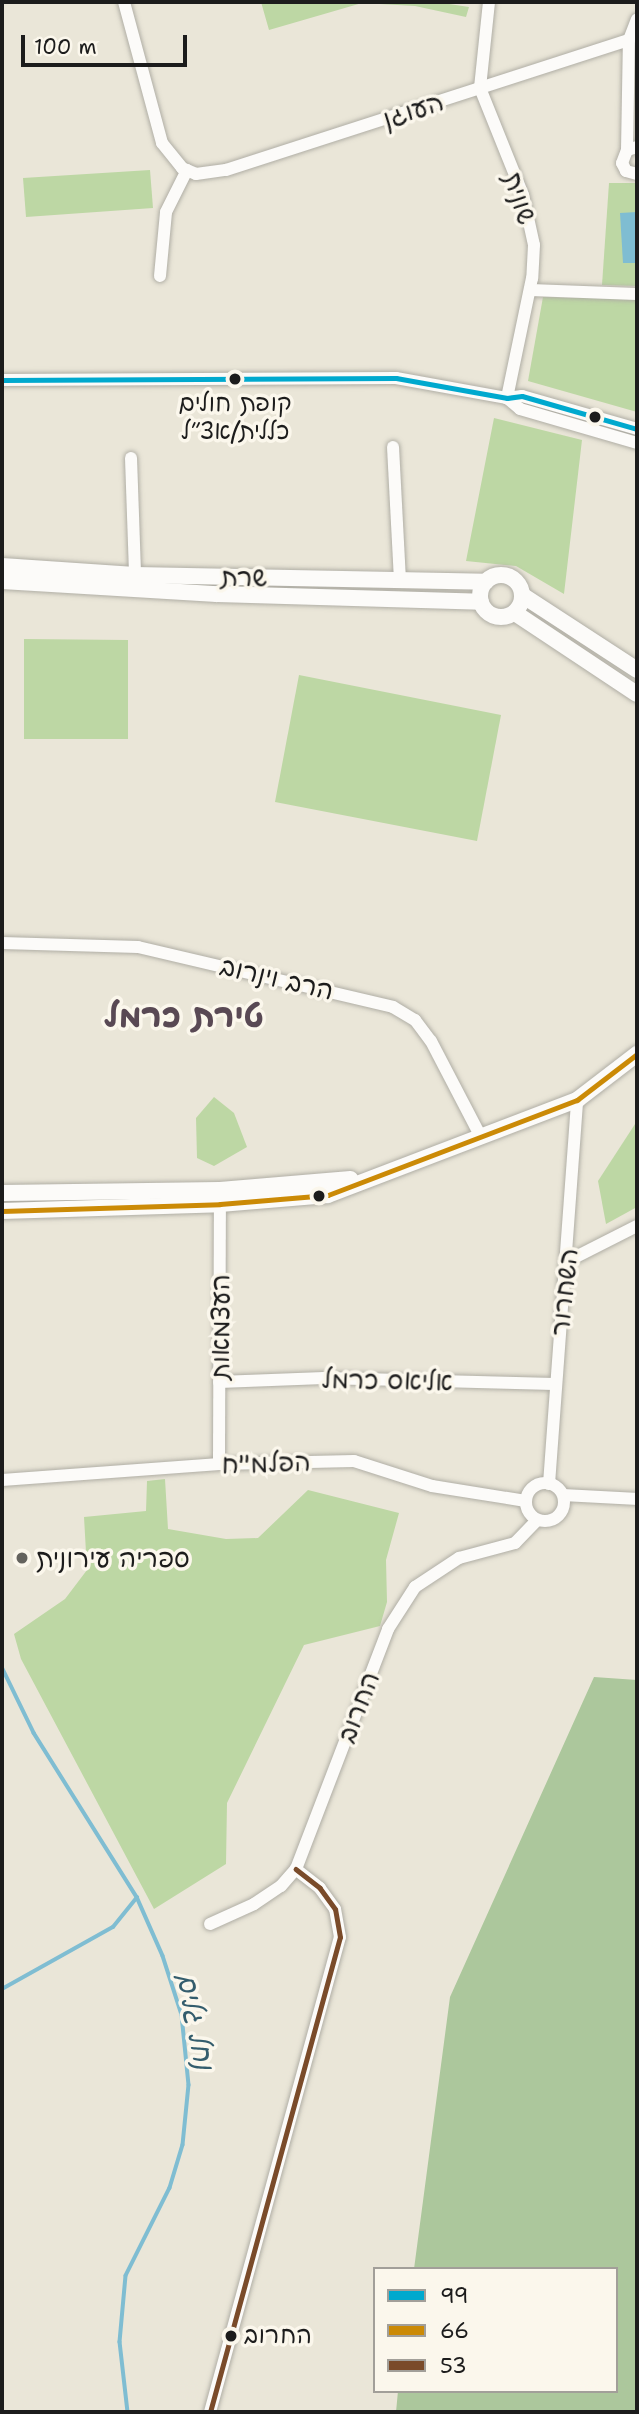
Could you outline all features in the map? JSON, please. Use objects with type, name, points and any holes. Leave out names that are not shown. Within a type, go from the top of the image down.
[{"type":"street","points":[[124,2],[162,143],[191,172],[166,212],[160,276]]},
{"type":"street","name":"שונית","points":[[489,2],[480,88],[530,221],[534,245],[530,290],[507,398]]},
{"type":"street","points":[[637,19],[629,40],[632,148],[623,167],[637,174]]},
{"type":"street","name":"העוגן","points":[[191,172],[226,170],[629,40]]},
{"type":"street","points":[[530,290],[637,294]]},
{"type":"street","points":[[2,380],[396,378],[507,398],[522,396],[637,429]]},
{"type":"street","points":[[507,398],[520,408],[637,443]]},
{"type":"street","points":[[393,447],[400,579]]},
{"type":"street","points":[[131,458],[135,575]]},
{"type":"street","name":"שרת","points":[[2,566],[135,575],[486,582]]},
{"type":"street","points":[[637,670],[522,595],[512,578],[498,575],[486,582],[481,602],[495,616],[514,613],[637,694]]},
{"type":"street","name":"שרת","points":[[2,581],[218,594],[481,602]]},
{"type":"street","points":[[514,613],[522,595]]},
{"type":"street","name":"הרב וינרוב","points":[[2,943],[138,947],[393,1007],[415,1020],[431,1041],[481,1137]]},
{"type":"street","points":[[577,1100],[637,1043]]},
{"type":"street","points":[[2,1193],[220,1197],[328,1195],[367,1177],[577,1100],[637,1054]]},
{"type":"street","name":"השחרור","points":[[550,1483],[554,1384],[568,1261],[577,1100]]},
{"type":"street","points":[[2,1211],[220,1197]]},
{"type":"street","name":"העצמאות","points":[[219,1464],[220,1197]]},
{"type":"street","points":[[568,1261],[637,1226]]},
{"type":"street","name":"אליאס כרמל","points":[[219,1382],[324,1378],[554,1384]]},
{"type":"street","name":"הפלמ\"ח","points":[[2,1480],[219,1464],[354,1461],[432,1486],[526,1501]]},
{"type":"street","points":[[564,1495],[559,1516],[537,1520],[529,1512],[526,1501],[531,1489],[550,1483],[564,1495],[637,1499]]},
{"type":"street","name":"החרוב","points":[[210,1924],[254,1904],[296,1869],[388,1629],[415,1587],[459,1558],[515,1543],[537,1520]]},
{"type":"street","points":[[210,2412],[340,1937],[335,1909],[320,1888],[296,1869]]},
{"type":"green space","points":[[261,2],[436,2],[469,7],[466,17],[415,6],[362,3],[269,30]]},
{"type":"green space","points":[[150,170],[153,208],[26,217],[23,178]]},
{"type":"green space","points":[[609,183],[637,183],[637,286],[602,285]]},
{"type":"green space","points":[[543,297],[637,299],[637,412],[528,381]]},
{"type":"green space","points":[[494,418],[582,440],[564,594],[516,566],[466,561]]},
{"type":"green space","points":[[24,639],[128,640],[128,739],[24,739]]},
{"type":"green space","points":[[299,675],[501,715],[477,841],[275,802]]},
{"type":"green space","points":[[214,1097],[234,1113],[247,1147],[214,1166],[197,1158],[196,1118]]},
{"type":"green space","points":[[637,1121],[637,1207],[606,1224],[598,1181]]},
{"type":"green space","points":[[165,1479],[168,1529],[226,1539],[258,1538],[308,1490],[399,1513],[386,1560],[387,1602],[380,1626],[304,1645],[227,1803],[226,1864],[154,1909],[21,1659],[14,1634],[65,1599],[87,1570],[84,1517],[146,1511],[147,1481]]},
{"type":"green space","points":[[594,1677],[637,1680],[637,2412],[396,2412],[398,2393],[618,2393],[618,2267],[414,2267],[450,1997]]},
{"type":"water","points":[[637,212],[637,263],[623,263],[620,213]]},
{"type":"waterway","name":"נחל גלים","points":[[2,1667],[34,1733],[137,1897],[163,1956],[182,2015],[189,2085],[183,2145],[170,2188],[126,2276],[120,2342],[128,2412]]},
{"type":"waterway","points":[[2,1989],[113,1927],[137,1897]]},
{"type":"transit line","name":"99","points":[[2,380],[396,378],[507,398],[522,396],[637,429]]},
{"type":"transit line","name":"66","points":[[2,1211],[220,1204],[328,1195],[577,1100],[637,1054]]},
{"type":"transit line","name":"53","points":[[210,2412],[340,1937],[335,1909],[320,1888],[296,1869]]},
{"type":"place","name":"קופת חולים כללית/אצ״ל","points":[[235,379]]},
{"type":"place","name":"ספריה עירונית","points":[[22,1558]]},
{"type":"place","name":"החרוב","points":[[231,2336]]},
{"type":"district","name":"טירת כרמל","points":[[184,1016]]}]
